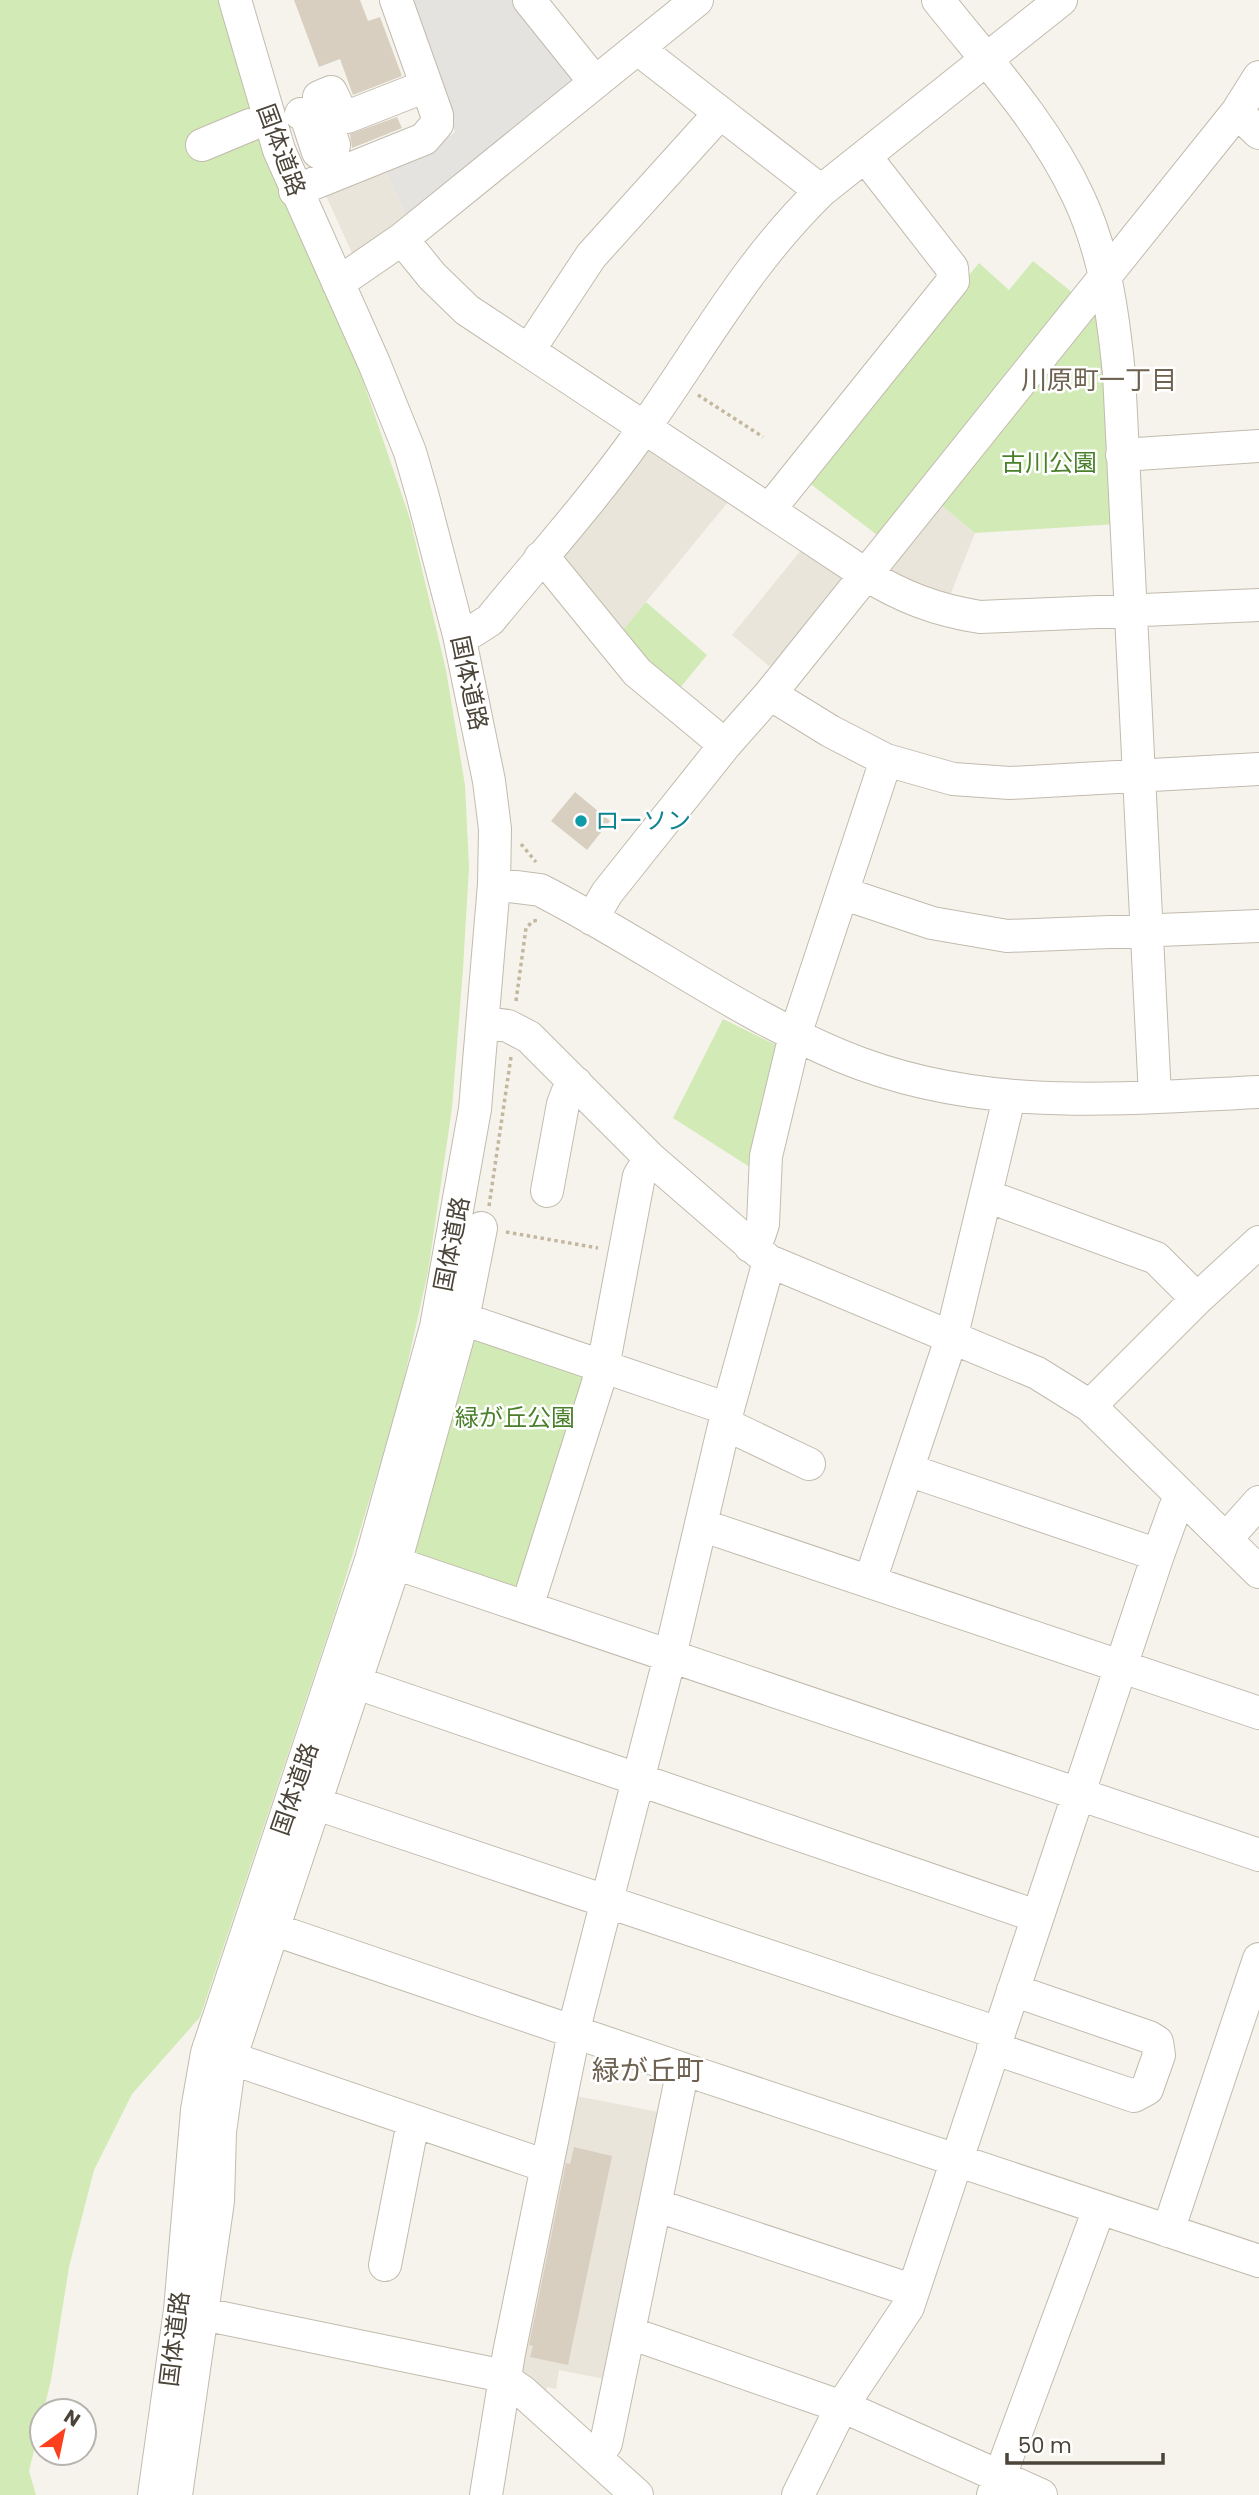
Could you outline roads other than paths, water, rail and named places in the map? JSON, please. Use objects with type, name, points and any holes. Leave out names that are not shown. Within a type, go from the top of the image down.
[{"type":"street","name":"国体道路","points":[[234,0],[264,106],[295,191],[338,283],[410,453],[459,635],[489,780],[495,829],[485,1023],[462,1191],[426,1367],[261,1924]]},
{"type":"street","points":[[295,191],[431,134],[437,115],[396,0]]},
{"type":"street","points":[[529,0],[594,81]]},
{"type":"street","points":[[338,283],[402,239],[697,0]]},
{"type":"street","points":[[938,0],[1043,133],[1062,164],[1079,198],[1105,275],[1115,327],[1154,1097]]},
{"type":"street","points":[[459,635],[473,632],[490,620],[645,426],[760,256],[821,191],[1061,0]]},
{"type":"street","points":[[640,46],[646,55],[821,191]]},
{"type":"street","points":[[592,919],[607,893],[1105,275],[1248,123],[1259,77]]},
{"type":"street","points":[[302,114],[306,116],[318,152],[326,157],[332,153],[334,145],[319,97],[331,92],[334,94],[342,115],[347,117],[426,86]]},
{"type":"street","points":[[529,351],[591,256],[720,113]]},
{"type":"street","points":[[202,145],[250,125]]},
{"type":"street","points":[[769,510],[953,281],[952,268],[865,156]]},
{"type":"street","points":[[402,239],[454,299],[865,574],[928,607],[980,617],[1259,604]]},
{"type":"street","points":[[1122,455],[1259,446]]},
{"type":"street","points":[[540,558],[553,569],[637,672],[725,745]]},
{"type":"street","points":[[770,694],[830,732],[886,760],[926,773],[979,782],[1259,769]]},
{"type":"street","points":[[486,2495],[505,2379],[575,2031],[670,1656],[726,1416],[760,1253],[766,1156],[795,1035],[886,760]]},
{"type":"street","points":[[494,884],[540,890],[795,1035],[844,1058],[903,1077],[1009,1098],[1154,1097],[1259,1092]]},
{"type":"street","points":[[842,893],[932,923],[1007,936],[1259,926]]},
{"type":"street","points":[[485,1023],[508,1026],[529,1037],[650,1158],[760,1253],[951,1339],[1037,1373],[1090,1406],[1259,1572]]},
{"type":"street","points":[[547,1191],[563,1104],[568,1091],[576,1083]]},
{"type":"street","points":[[870,1581],[951,1339],[988,1196],[1009,1098]]},
{"type":"street","points":[[527,1607],[603,1367],[639,1176],[650,1158]]},
{"type":"street","points":[[988,1196],[1156,1258],[1197,1298]]},
{"type":"street","points":[[176,2495],[218,2201],[218,2056],[261,1924],[313,1803],[357,1683],[395,1563],[463,1319],[483,1228]]},
{"type":"street","points":[[1090,1406],[1197,1298],[1259,1242]]},
{"type":"street","points":[[463,1319],[603,1367],[726,1416],[808,1464]]},
{"type":"street","points":[[908,1470],[1158,1555]]},
{"type":"street","points":[[782,2495],[900,2299],[911,2290],[1158,1555],[1175,1508],[1185,1499]]},
{"type":"street","points":[[1226,1539],[1259,1502]]},
{"type":"street","points":[[701,1524],[1259,1713]]},
{"type":"street","points":[[395,1563],[1259,1855]]},
{"type":"street","points":[[357,1683],[1036,1916]]},
{"type":"street","points":[[313,1803],[608,1901],[995,2040],[1133,2096],[1143,2093],[1151,2078],[1159,2050],[1157,2042],[1150,2037],[1013,1990]]},
{"type":"street","points":[[261,1924],[683,2069],[1259,2261]]},
{"type":"street","points":[[1168,2231],[1259,1959]]},
{"type":"street","name":"国体道路","points":[[154,2495],[180,2311],[197,2110],[218,2056]]},
{"type":"street","points":[[218,2056],[546,2166]]},
{"type":"street","points":[[596,2458],[606,2443],[683,2069]]},
{"type":"street","points":[[385,2265],[413,2123]]},
{"type":"street","points":[[655,2205],[911,2290]]},
{"type":"street","points":[[997,2486],[1099,2208]]},
{"type":"street","points":[[203,2315],[492,2373],[505,2379],[636,2495]]},
{"type":"street","points":[[630,2333],[835,2404],[997,2486],[1041,2495]]},
{"type":"street","points":[[798,2495],[835,2404]]},
{"type":"place","name":"ローソン","points":[[581,821]]},
{"type":"district","name":"川原町一丁目","points":[[1099,380]]},
{"type":"district","name":"緑が丘町","points":[[648,2070]]},
{"type":"park label","name":"古川公園","points":[[1049,463]]},
{"type":"park label","name":"緑が丘公園","points":[[515,1418]]}]
